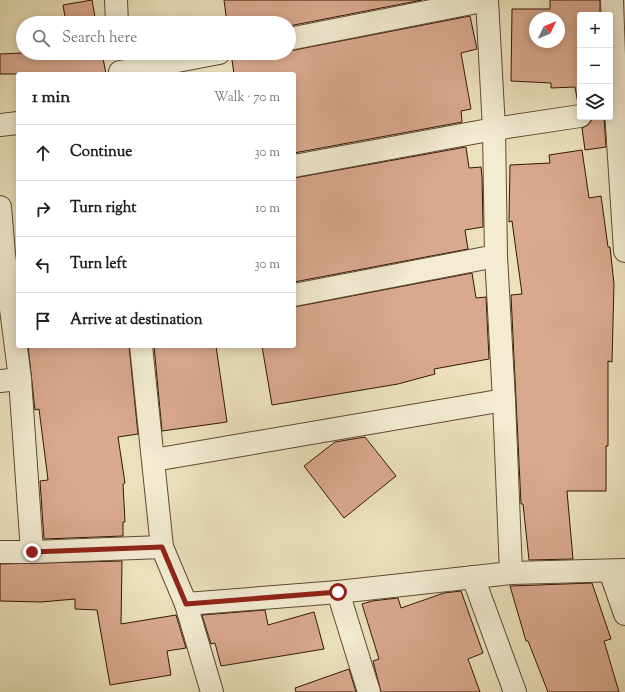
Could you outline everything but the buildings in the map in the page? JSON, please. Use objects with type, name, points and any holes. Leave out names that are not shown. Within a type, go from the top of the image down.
[{"type":"street","points":[[116,0],[117,16]]},
{"type":"street","points":[[296,38],[487,0],[494,129],[496,256],[511,573]]},
{"type":"street","points":[[612,0],[613,84]]},
{"type":"street","points":[[120,66],[165,60]]},
{"type":"street","points":[[613,111],[625,251]]},
{"type":"street","points":[[296,166],[494,129],[577,116]]},
{"type":"street","points":[[0,125],[16,123]]},
{"type":"street","points":[[0,207],[10,380],[32,552]]},
{"type":"street","points":[[296,295],[496,256]]},
{"type":"street","points":[[141,348],[162,547],[186,604],[212,692]]},
{"type":"street","points":[[154,460],[504,400]]},
{"type":"street","points":[[0,552],[162,547]]},
{"type":"street","points":[[186,604],[338,592],[511,573],[617,571],[625,614]]},
{"type":"street","points":[[473,577],[514,692]]},
{"type":"street","points":[[338,592],[369,692]]},
{"type":"route","points":[[32,552],[162,547],[186,604],[338,592]]}]
